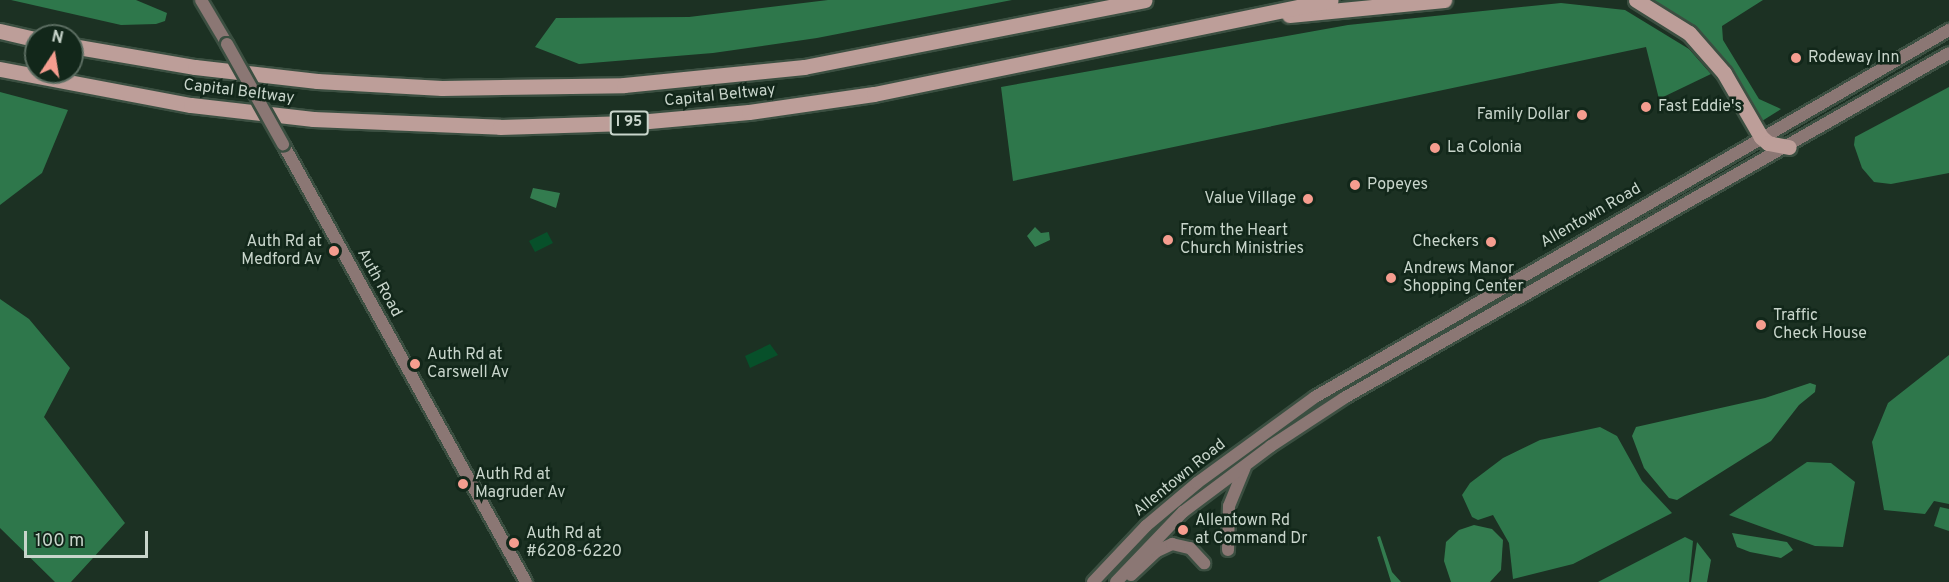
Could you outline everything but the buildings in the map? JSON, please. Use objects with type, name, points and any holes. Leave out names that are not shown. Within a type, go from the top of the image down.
[{"type":"highway","name":"Capital Beltway","points":[[84,48],[195,67],[317,81],[442,88],[624,85],[815,65],[1144,0]]},
{"type":"highway","name":"Capital Beltway","points":[[0,69],[191,105],[313,119],[453,126],[593,124],[691,118],[874,94],[1330,0]]},
{"type":"highway","points":[[1252,16],[1318,15],[1444,0]]},
{"type":"highway","points":[[1636,0],[1679,25],[1704,48],[1724,73],[1761,137],[1771,144],[1789,147]]},
{"type":"highway","points":[[0,31],[24,36]]},
{"type":"main road","name":"Auth Road","points":[[201,0],[526,582]]},
{"type":"main road","name":"Allentown Road","points":[[1094,582],[1180,496],[1306,403],[1949,30]]},
{"type":"main road","name":"Allentown Road","points":[[1116,582],[1183,512],[1247,464],[1344,398],[1789,147],[1949,53]]},
{"type":"main road","points":[[1228,550],[1229,506],[1247,464]]},
{"type":"main road","points":[[1123,582],[1165,545],[1183,545],[1199,554],[1204,563]]},
{"type":"shaded area","points":[[11,0],[136,0],[167,13],[165,21],[156,24],[121,25]]},
{"type":"shaded area","points":[[828,0],[1012,0],[817,38],[713,53],[579,64],[535,47],[556,18],[689,17]]},
{"type":"shaded area","points":[[1643,0],[1763,0],[1722,26],[1723,40],[1759,99],[1781,109],[1762,121],[1722,58],[1675,15]]},
{"type":"shaded area","points":[[1561,3],[1625,10],[1689,49],[1711,74],[1659,99],[1646,47],[1013,181],[1001,87],[1348,25]]},
{"type":"shaded area","points":[[1949,87],[1949,173],[1891,184],[1874,182],[1862,168],[1854,145],[1855,137]]},
{"type":"shaded area","points":[[0,92],[68,110],[42,173],[0,205]]},
{"type":"shaded area","points":[[533,188],[560,193],[556,208],[530,198]]},
{"type":"shaded area","points":[[1035,227],[1041,233],[1049,232],[1050,240],[1035,247],[1027,236]]},
{"type":"shaded area","points":[[547,232],[553,243],[535,252],[529,241]]},
{"type":"shaded area","points":[[0,299],[29,319],[70,368],[44,417],[125,523],[71,582],[55,582],[0,528]]},
{"type":"shaded area","points":[[770,344],[778,355],[750,368],[745,356]]},
{"type":"shaded area","points":[[1949,355],[1949,504],[1934,501],[1925,514],[1884,510],[1872,442],[1888,403]]},
{"type":"shaded area","points":[[1810,383],[1816,385],[1815,392],[1799,405],[1771,441],[1677,500],[1669,498],[1644,468],[1632,436],[1636,427],[1765,398]]},
{"type":"shaded area","points":[[1600,427],[1617,436],[1642,481],[1672,513],[1573,564],[1513,579],[1509,543],[1493,515],[1478,520],[1472,517],[1462,495],[1470,483],[1503,458],[1540,440]]},
{"type":"shaded area","points":[[1807,462],[1831,463],[1855,482],[1843,547],[1815,546],[1729,515]]},
{"type":"shaded area","points":[[1940,507],[1949,509],[1949,531],[1934,526]]},
{"type":"shaded area","points":[[1474,525],[1492,529],[1503,540],[1501,570],[1490,582],[1451,582],[1444,561],[1446,542],[1459,530]]},
{"type":"shaded area","points":[[1732,533],[1787,542],[1793,550],[1781,558],[1750,552],[1737,547]]},
{"type":"shaded area","points":[[1380,536],[1392,572],[1401,582],[1391,582],[1377,537]]},
{"type":"shaded area","points":[[1685,537],[1693,541],[1689,582],[1598,582]]},
{"type":"shaded area","points":[[1697,542],[1711,560],[1707,582],[1691,582]]},
{"type":"place","name":"Rodeway Inn","points":[[1796,58]]},
{"type":"place","name":"Fast Eddie's","points":[[1646,107]]},
{"type":"place","name":"Family Dollar","points":[[1582,115]]},
{"type":"place","name":"La Colonia","points":[[1435,148]]},
{"type":"place","name":"Popeyes","points":[[1355,185]]},
{"type":"place","name":"Value Village","points":[[1308,199]]},
{"type":"place","name":"From the Heart Church Ministries","points":[[1168,240]]},
{"type":"place","name":"Checkers","points":[[1491,242]]},
{"type":"place","name":"Auth Rd at Medford Av","points":[[334,251]]},
{"type":"place","name":"Andrews Manor Shopping Center","points":[[1391,278]]},
{"type":"place","name":"Traffic Check House","points":[[1761,325]]},
{"type":"place","name":"Auth Rd at Carswell Av","points":[[415,364]]},
{"type":"place","name":"Auth Rd at Magruder Av","points":[[463,484]]},
{"type":"place","name":"Allentown Rd at Command Dr","points":[[1183,530]]},
{"type":"place","name":"Auth Rd at #6208-6220","points":[[514,543]]}]
